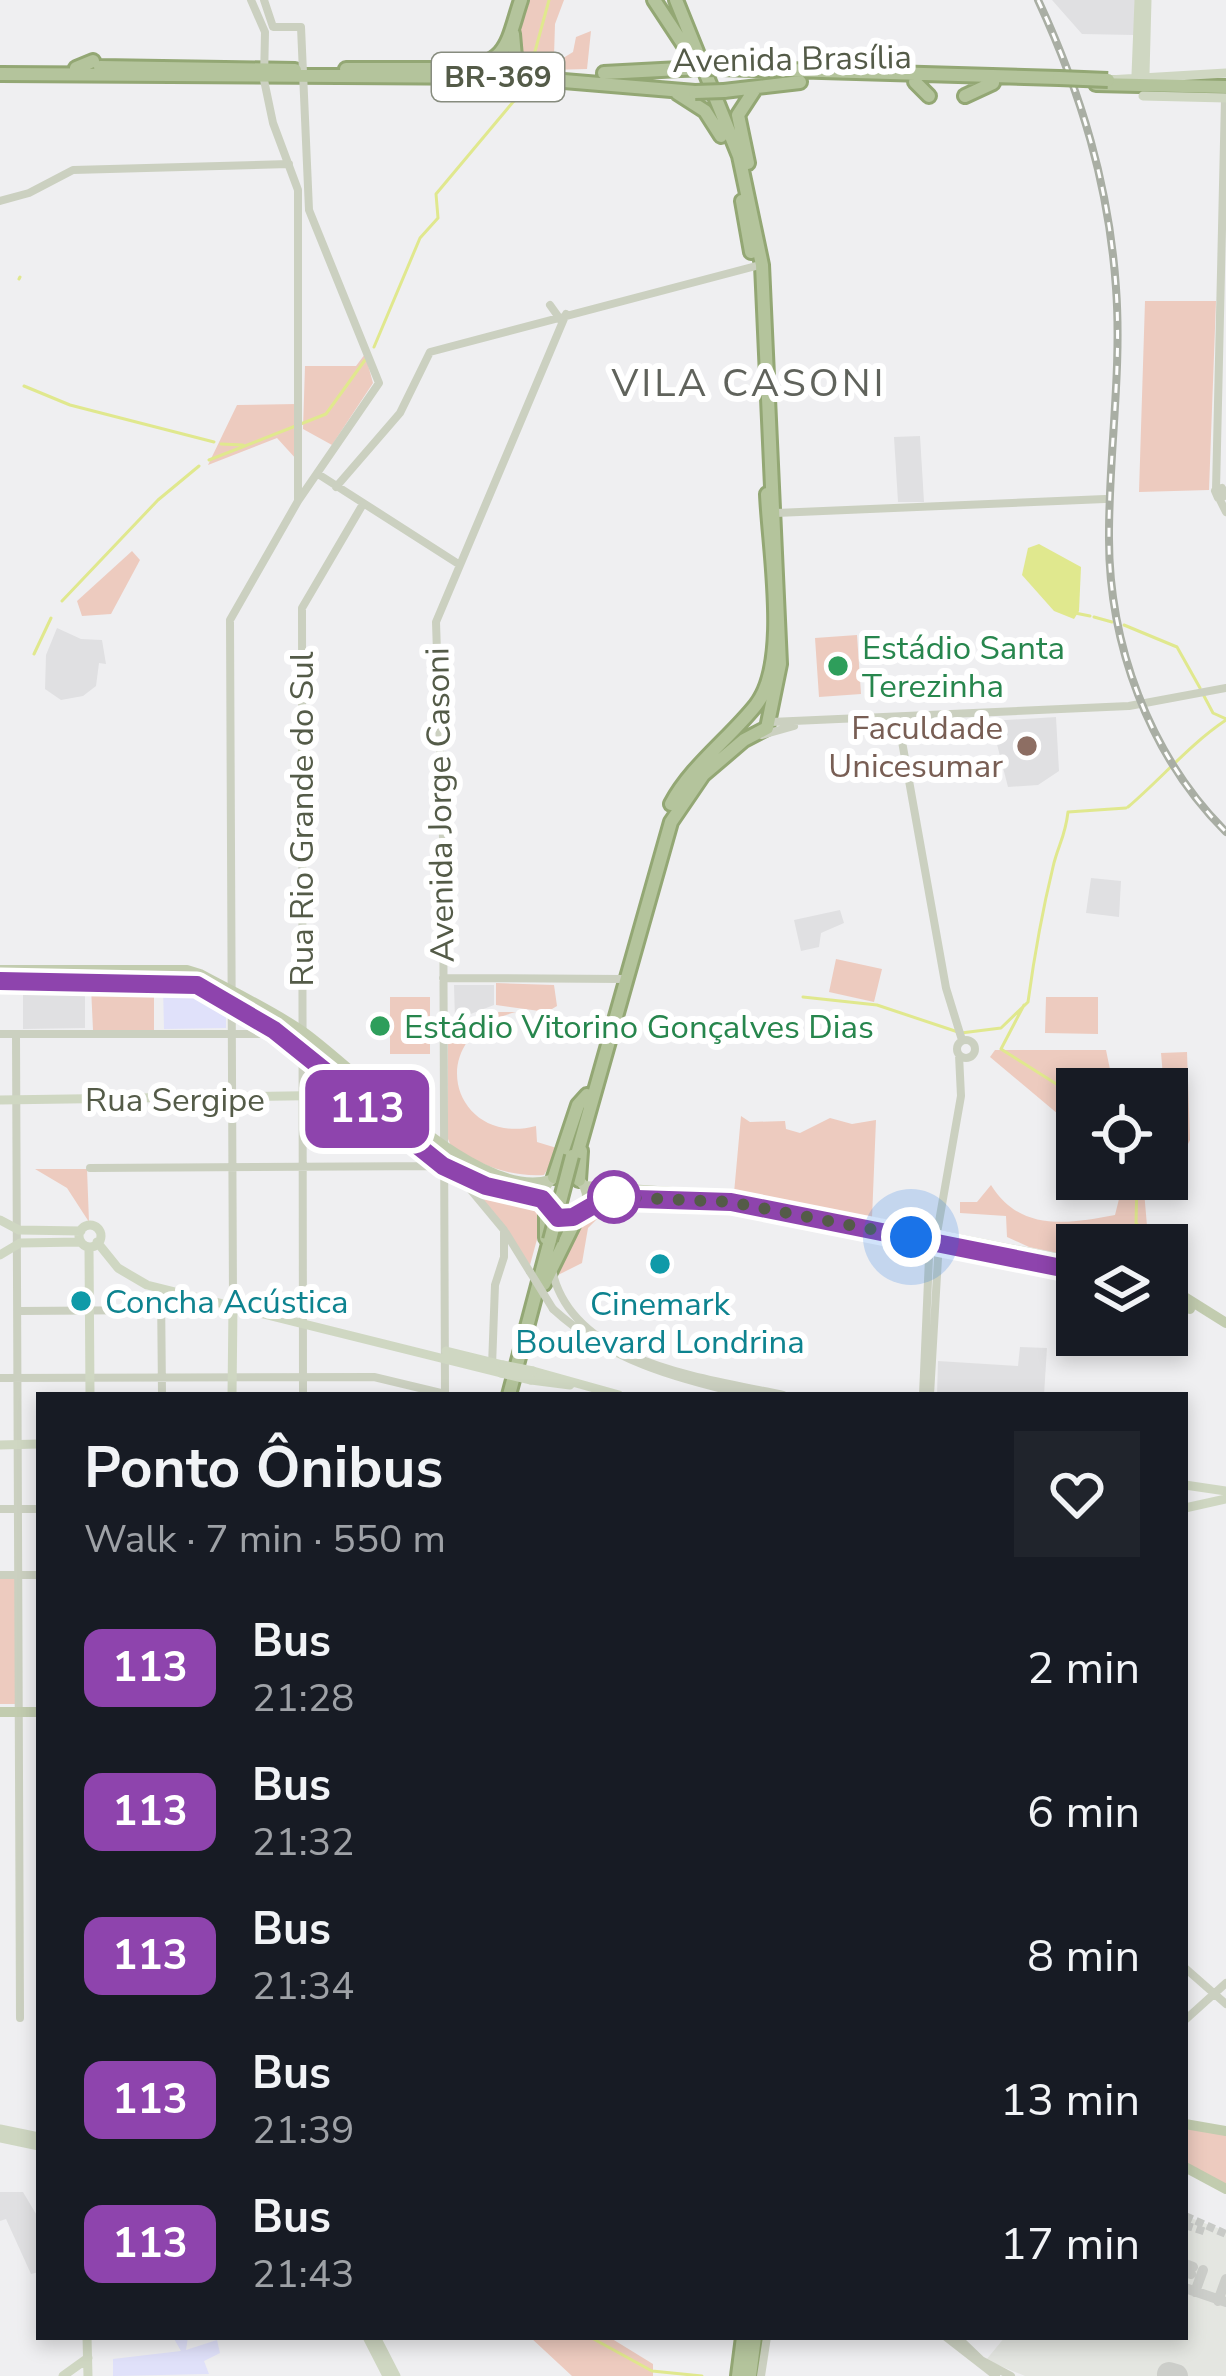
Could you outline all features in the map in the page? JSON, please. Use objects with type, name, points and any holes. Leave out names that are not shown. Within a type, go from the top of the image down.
[{"type":"highway","points":[[460,69],[489,65],[500,57],[523,0]]},
{"type":"highway","points":[[523,0],[511,45],[518,61],[539,71]]},
{"type":"highway","points":[[654,0],[680,38],[735,157],[758,266]]},
{"type":"highway","points":[[514,1392],[665,816],[681,788],[739,736],[771,667],[758,266],[739,156],[676,0]]},
{"type":"highway","points":[[76,68],[93,61]]},
{"type":"highway","points":[[783,74],[812,66]]},
{"type":"highway","name":"Avenida Brasília","points":[[300,74],[718,68],[783,74],[1226,85]]},
{"type":"highway","name":"Avenida Brasília","points":[[0,71],[256,69]]},
{"type":"highway","name":"Avenida Brasília","points":[[0,71],[256,69],[300,74],[554,78],[695,92],[766,85],[1108,82]]},
{"type":"highway","points":[[915,82],[929,96]]},
{"type":"highway","points":[[1108,82],[1143,96]]},
{"type":"highway","points":[[965,96],[992,83]]},
{"type":"highway","points":[[739,736],[760,735],[772,718],[782,643],[758,266],[738,115],[747,96],[766,85]]},
{"type":"highway","points":[[665,88],[698,104],[729,152],[758,266]]},
{"type":"highway","points":[[758,703],[767,703],[772,718]]},
{"type":"highway","points":[[552,1178],[578,1105],[590,1096]]},
{"type":"highway","points":[[581,1183],[590,1096]]},
{"type":"highway","points":[[541,1285],[544,1204]]},
{"type":"highway","points":[[541,1285],[581,1212]]},
{"type":"highway","points":[[738,2376],[743,2340]]},
{"type":"highway","points":[[750,2376],[755,2340]]},
{"type":"main road","points":[[1140,75],[1138,23],[1143,0]]},
{"type":"main road","points":[[1140,75],[1143,0]]},
{"type":"main road","points":[[1108,82],[1140,75],[1226,73]]},
{"type":"main road","points":[[1143,96],[1226,98]]},
{"type":"main road","points":[[0,970],[187,976],[301,1030],[361,1093],[443,1166],[459,1176],[544,1204],[558,1218],[606,1198],[731,1202],[935,1237]]},
{"type":"main road","points":[[0,981],[187,976]]},
{"type":"main road","points":[[232,997],[361,1093],[443,1147],[509,1181],[552,1178],[732,1195],[1056,1262]]},
{"type":"main road","name":"Rua Sergipe","points":[[0,1100],[301,1098],[361,1093]]},
{"type":"main road","points":[[544,1204],[552,1178]]},
{"type":"main road","points":[[581,1183],[581,1212]]},
{"type":"main road","points":[[0,1220],[28,1235],[89,1240],[139,1277],[232,1304]]},
{"type":"main road","points":[[0,1256],[28,1235]]},
{"type":"main road","points":[[89,1240],[127,1275],[161,1288],[606,1392]]},
{"type":"main road","points":[[89,1240],[90,1392]]},
{"type":"main road","points":[[1188,1303],[1226,1326]]},
{"type":"main road","points":[[232,1304],[232,1392]]},
{"type":"main road","points":[[0,1445],[36,1444]]},
{"type":"main road","points":[[1188,1485],[1226,1496]]},
{"type":"main road","points":[[1190,1507],[1205,1496],[1202,1487]]},
{"type":"main road","points":[[1190,1507],[1226,1496]]},
{"type":"main road","points":[[0,1709],[36,1709]]},
{"type":"main road","points":[[1188,2125],[1226,2131]]},
{"type":"main road","points":[[0,2133],[36,2140]]},
{"type":"main road","points":[[1188,2169],[1226,2189]]},
{"type":"main road","points":[[67,2374],[86,2376],[87,2340]]},
{"type":"main road","points":[[369,2340],[392,2376]]},
{"type":"main road","points":[[377,2340],[392,2376]]},
{"type":"main road","points":[[67,2374],[88,2358]]},
{"type":"street","points":[[251,0],[265,32],[256,69],[289,164],[303,186]]},
{"type":"street","points":[[264,0],[273,27],[301,27],[304,211],[298,501]]},
{"type":"street","points":[[1226,98],[1216,464],[1226,512]]},
{"type":"street","points":[[0,201],[29,193],[73,170],[289,164]]},
{"type":"street","points":[[232,1304],[230,620],[298,501],[379,382],[304,211]]},
{"type":"street","points":[[336,487],[400,413],[430,352],[758,266]]},
{"type":"street","points":[[550,304],[564,315]]},
{"type":"street","name":"Avenida Jorge Casoni","points":[[445,1392],[442,772],[435,641],[439,611],[564,315]]},
{"type":"street","points":[[318,474],[460,565]]},
{"type":"street","points":[[776,512],[1105,499]]},
{"type":"street","name":"Rua Rio Grande do Sul","points":[[303,1392],[302,608],[363,504]]},
{"type":"street","points":[[772,718],[806,723],[1129,706],[1226,688]]},
{"type":"street","points":[[898,718],[958,1035],[956,1045],[963,1056]]},
{"type":"street","points":[[760,735],[806,723]]},
{"type":"street","points":[[443,978],[621,979]]},
{"type":"street","points":[[0,1034],[280,1034]]},
{"type":"street","points":[[16,1034],[28,1235]]},
{"type":"street","points":[[926,1392],[935,1237],[961,1096],[963,1056],[975,1047],[958,1035]]},
{"type":"street","points":[[90,1168],[443,1166]]},
{"type":"street","points":[[459,1176],[504,1230],[553,1309],[592,1341],[635,1364],[736,1392]]},
{"type":"street","points":[[497,1368],[495,1285],[504,1257],[504,1230]]},
{"type":"street","points":[[20,1243],[20,2018]]},
{"type":"street","points":[[552,1270],[566,1308],[619,1349],[770,1392]]},
{"type":"street","points":[[161,1288],[162,1392]]},
{"type":"street","points":[[20,1311],[161,1310]]},
{"type":"street","points":[[0,1378],[374,1377],[437,1392]]},
{"type":"street","points":[[0,1510],[36,1509]]},
{"type":"street","points":[[0,1575],[36,1575]]},
{"type":"street","points":[[1188,1971],[1226,2004]]},
{"type":"street","points":[[1188,2017],[1226,1983]]},
{"type":"street","points":[[760,2376],[766,2340]]},
{"type":"street","points":[[950,2340],[996,2376]]},
{"type":"street","points":[[961,2340],[981,2360],[1011,2376]]},
{"type":"shaded area","points":[[530,0],[564,0],[555,24],[554,56],[560,60],[573,52],[576,37],[591,31],[587,69],[549,70],[522,58],[516,41]]},
{"type":"shaded area","points":[[1052,0],[1135,0],[1134,35],[1082,34]]},
{"type":"shaded area","points":[[1145,301],[1216,301],[1209,490],[1139,492]]},
{"type":"shaded area","points":[[365,354],[373,383],[332,445],[303,429],[305,366],[356,366]]},
{"type":"shaded area","points":[[297,404],[297,460],[277,438],[208,465],[237,405]]},
{"type":"shaded area","points":[[920,436],[924,502],[898,502],[894,437]]},
{"type":"shaded area","points":[[1039,544],[1081,567],[1079,611],[1074,619],[1054,611],[1022,575],[1028,548]]},
{"type":"shaded area","points":[[132,551],[140,560],[111,614],[82,616],[77,601]]},
{"type":"shaded area","points":[[57,628],[81,639],[102,640],[106,664],[99,663],[96,686],[83,696],[61,700],[45,689],[46,655]]},
{"type":"shaded area","name":"Estádio Santa Terezinha","points":[[857,635],[861,694],[819,697],[815,638]]},
{"type":"shaded area","name":"Faculdade Unicesumar","points":[[1056,717],[1059,771],[1038,785],[1008,787],[991,721]]},
{"type":"shaded area","points":[[1091,878],[1121,881],[1119,917],[1086,913]]},
{"type":"shaded area","points":[[840,910],[844,923],[821,933],[819,947],[801,951],[794,920]]},
{"type":"shaded area","points":[[836,959],[882,969],[874,1002],[829,992]]},
{"type":"shaded area","points":[[496,983],[554,985],[557,1006],[547,1012],[496,1005]]},
{"type":"shaded area","points":[[85,985],[85,1028],[23,1029],[23,986]]},
{"type":"shaded area","points":[[454,985],[494,985],[494,1005],[455,1020]]},
{"type":"shaded area","points":[[91,987],[154,988],[154,1030],[93,1030]]},
{"type":"shaded area","points":[[163,987],[192,987],[226,1006],[226,1028],[164,1029]]},
{"type":"shaded area","points":[[390,997],[430,997],[430,1054],[390,1054]]},
{"type":"shaded area","points":[[1046,997],[1098,997],[1098,1034],[1045,1033]]},
{"type":"shaded area","points":[[499,1012],[516,1012],[486,1025],[467,1043],[458,1064],[458,1086],[468,1106],[484,1121],[507,1128],[536,1126],[537,1142],[560,1149],[544,1175],[495,1168],[451,1146],[448,1139],[448,1031]]},
{"type":"shaded area","points":[[995,1050],[1106,1050],[1110,1068],[1056,1068],[1056,1112],[990,1057]]},
{"type":"shaded area","points":[[1187,1052],[1188,1068],[1162,1068],[1161,1053]]},
{"type":"shaded area","points":[[741,1116],[750,1122],[785,1121],[786,1129],[800,1133],[830,1118],[852,1124],[876,1120],[872,1218],[734,1193]]},
{"type":"shaded area","points":[[35,1169],[87,1169],[89,1222],[67,1188]]},
{"type":"shaded area","points":[[472,1185],[539,1205],[542,1221],[530,1265]]},
{"type":"shaded area","points":[[991,1185],[1016,1211],[1031,1218],[1063,1222],[1115,1215],[1119,1200],[1145,1200],[1147,1224],[1056,1224],[1056,1253],[1007,1237],[1006,1216],[960,1213],[960,1202],[977,1202]]},
{"type":"shaded area","points":[[616,1204],[613,1219],[597,1219],[588,1228],[582,1263],[558,1275],[563,1251],[575,1230],[593,1214]]},
{"type":"shaded area","points":[[1020,1347],[1047,1348],[1044,1392],[937,1392],[938,1361],[1018,1366]]},
{"type":"shaded area","points":[[0,1578],[19,1578],[18,1704],[0,1704]]},
{"type":"shaded area","points":[[1188,2128],[1226,2134],[1226,2185],[1188,2166]]},
{"type":"shaded area","points":[[0,2192],[23,2192],[36,2214],[36,2273],[31,2274],[6,2219],[0,2221]]},
{"type":"shaded area","points":[[1188,2217],[1226,2231],[1226,2376],[1025,2376],[986,2360],[1003,2340],[1188,2340]]},
{"type":"shaded area","points":[[175,2340],[188,2340],[186,2350],[217,2340],[220,2353],[204,2361],[209,2374],[113,2376],[113,2359],[181,2351]]},
{"type":"shaded area","points":[[533,2340],[614,2340],[653,2364],[653,2376],[572,2376]]},
{"type":"waterway","points":[[534,55],[549,0]]},
{"type":"waterway","points":[[374,347],[420,238],[438,218],[436,194],[513,102],[536,87]]},
{"type":"waterway","points":[[209,460],[326,414],[365,360]]},
{"type":"waterway","points":[[24,386],[70,405],[214,442]]},
{"type":"waterway","points":[[221,444],[243,445]]},
{"type":"waterway","points":[[62,601],[158,500],[199,466]]},
{"type":"waterway","points":[[1075,613],[1090,616]]},
{"type":"waterway","points":[[1094,617],[1112,622]]},
{"type":"waterway","points":[[34,654],[51,618]]},
{"type":"waterway","points":[[1124,625],[1177,647],[1200,688]]},
{"type":"waterway","points":[[1204,696],[1213,713],[1226,719]]},
{"type":"waterway","points":[[1128,807],[1226,720]]},
{"type":"waterway","points":[[803,997],[877,1005],[961,1033],[1001,1028],[1028,1002],[1045,901],[1068,812],[1126,808]]},
{"type":"waterway","points":[[1024,1005],[1001,1049],[1056,1084]]},
{"type":"waterway","points":[[1137,1200],[1137,1224]]},
{"type":"waterway","points":[[595,2340],[652,2371],[702,2376]]},
{"type":"taxiway","points":[[1188,2265],[1193,2267]]},
{"type":"taxiway","points":[[1195,2292],[1203,2270]]},
{"type":"taxiway","points":[[1218,2301],[1226,2279]]},
{"type":"taxiway","points":[[1188,2289],[1226,2302]]},
{"type":"runway","points":[[1169,2374],[1176,2376]]},
{"type":"tunnel","points":[[1188,2217],[1226,2234]]},
{"type":"tunnel","points":[[1188,2226],[1206,2232]]},
{"type":"railway","points":[[1038,0],[1090,140],[1112,250],[1117,350],[1109,534],[1116,616],[1125,656],[1138,695],[1175,768],[1226,832]]},
{"type":"bus line","name":"113","points":[[0,981],[197,985],[274,1030],[443,1166],[486,1186],[542,1199],[549,1213],[558,1218],[578,1215],[606,1198],[731,1202],[1056,1267]]},
{"type":"place","name":"Estádio Santa Terezinha","points":[[838,666]]},
{"type":"place","name":"Faculdade Unicesumar","points":[[1027,746]]},
{"type":"place","name":"Estádio Vitorino Gonçalves Dias","points":[[380,1026]]},
{"type":"place","name":"Cinemark Boulevard Londrina","points":[[660,1264]]},
{"type":"place","name":"Concha Acústica","points":[[81,1301]]},
{"type":"district","name":"VILA CASONI","points":[[749,382]]},
{"type":"route","points":[[614,1197],[731,1202],[911,1237]]}]
